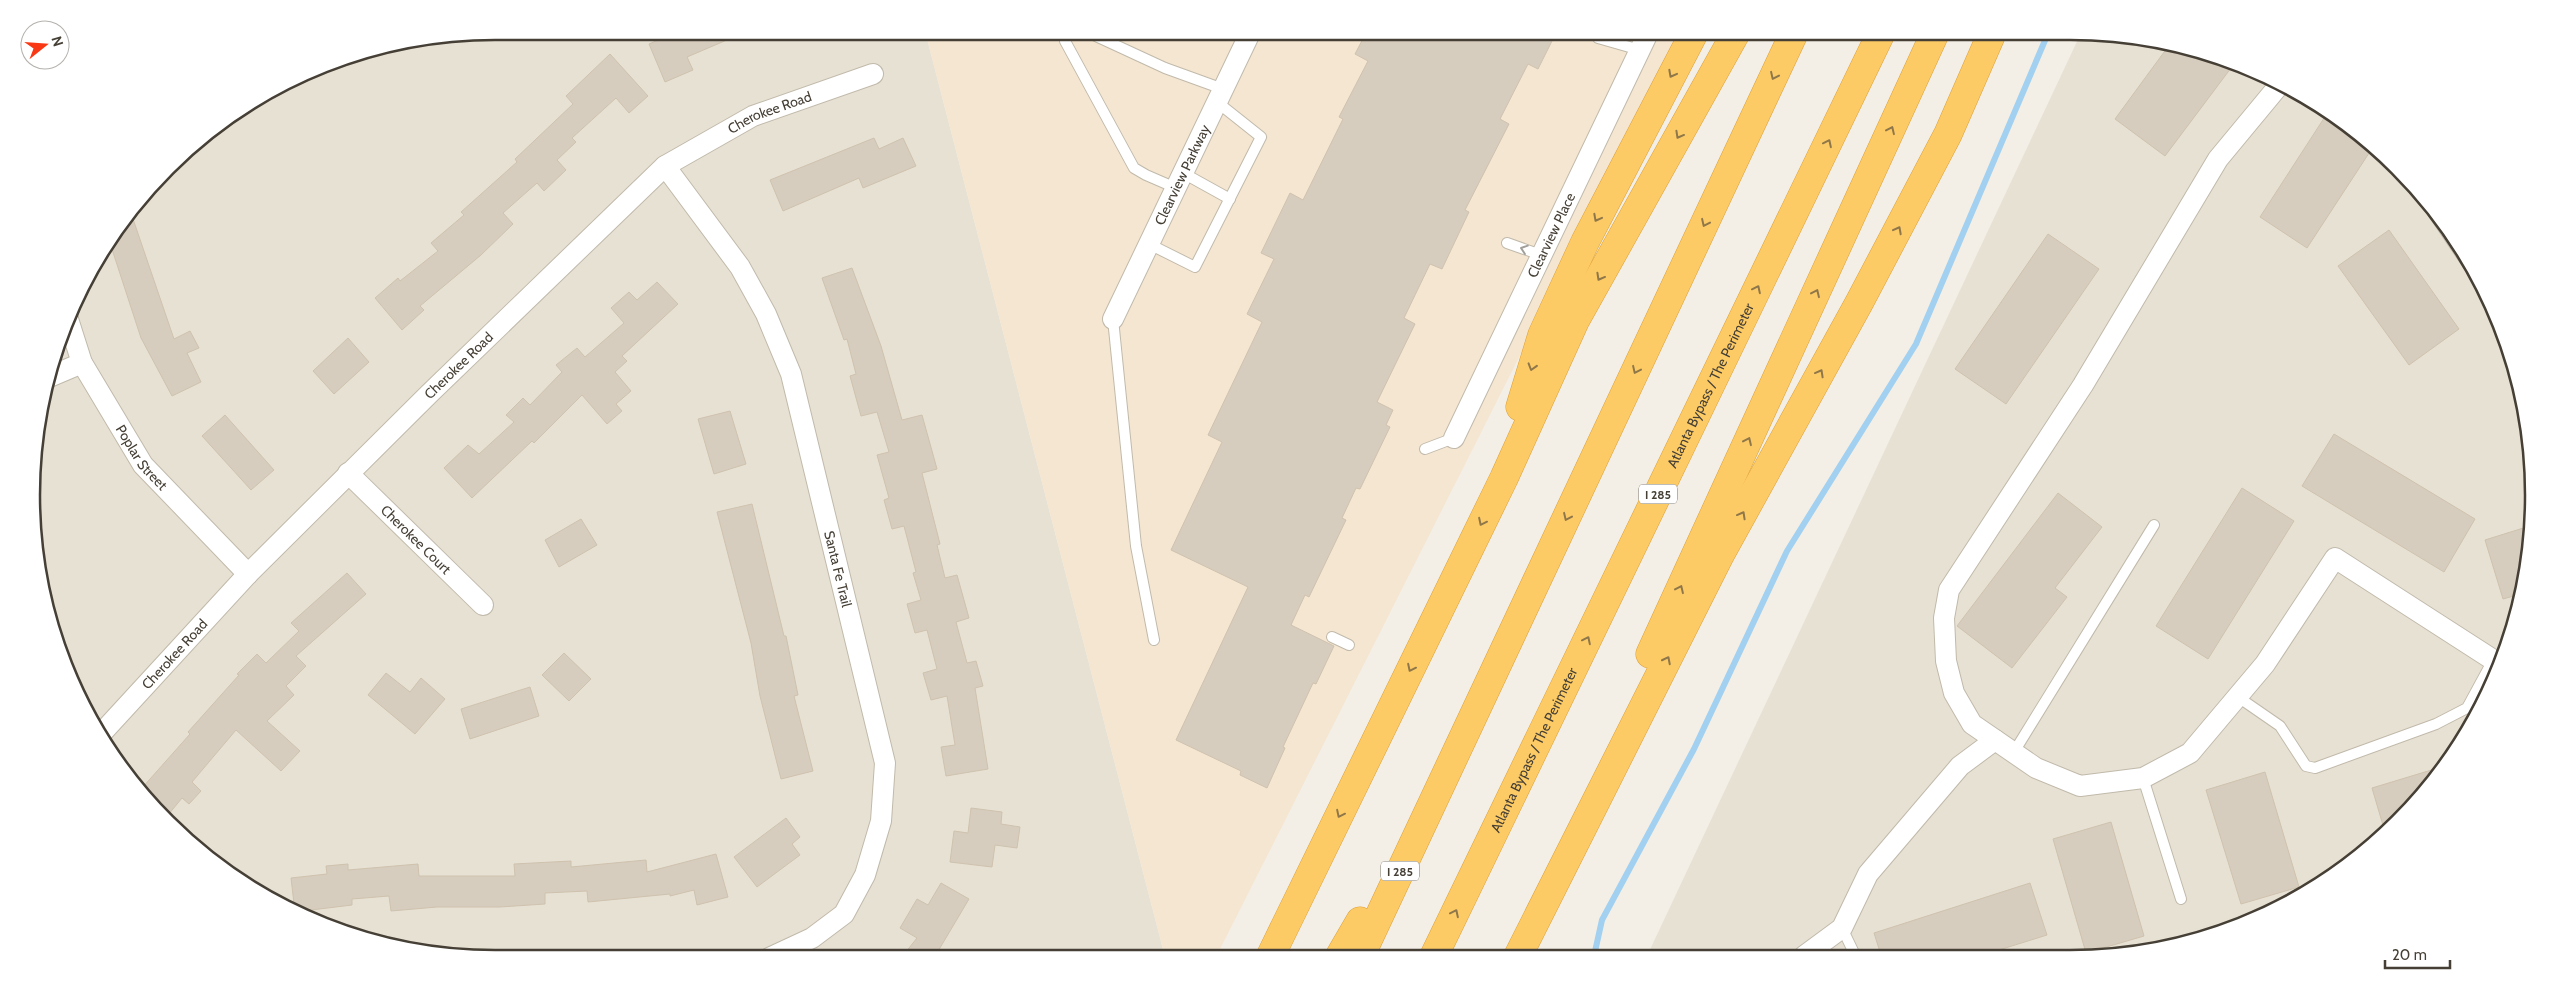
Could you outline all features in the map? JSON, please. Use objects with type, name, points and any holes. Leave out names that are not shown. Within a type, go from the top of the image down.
[{"type":"highway","points":[[1504,478],[1513,430],[1542,336],[1585,242],[1690,40]]},
{"type":"highway","points":[[1273,950],[1504,478],[1575,321],[1732,40]]},
{"type":"highway","name":"I 285","points":[[1363,950],[1790,40]]},
{"type":"highway","name":"Atlanta Bypass / The Perimeter","points":[[1437,950],[1878,40]]},
{"type":"highway","points":[[1536,922],[1628,702],[1932,40]]},
{"type":"highway","points":[[1521,950],[1720,555],[1854,312],[1948,134],[1989,40]]},
{"type":"highway","points":[[1343,950],[1441,785]]},
{"type":"street","name":"Clearview Parkway","points":[[1113,319],[1247,40]]},
{"type":"street","name":"Clearview Place","points":[[1454,438],[1645,40]]},
{"type":"street","name":"Cherokee Road","points":[[105,729],[248,574],[348,473],[666,166],[753,116],[874,74]]},
{"type":"street","points":[[2276,89],[2218,159],[2083,385],[1949,590],[1944,618],[1946,662],[1954,693],[1972,724],[2036,768],[2080,786],[2143,778],[2190,753],[2265,664],[2335,558],[2493,662]]},
{"type":"street","name":"Santa Fe Trail","points":[[666,166],[740,267],[766,314],[791,374],[823,500],[885,763],[881,821],[865,875],[844,914],[812,938],[786,950]]},
{"type":"street","name":"Poplar Street","points":[[71,330],[82,363],[143,465],[248,574]]},
{"type":"street","points":[[57,373],[82,363]]},
{"type":"street","name":"Cherokee Court","points":[[348,473],[483,605]]},
{"type":"street","points":[[1812,950],[1842,928],[1868,874],[1960,766],[1995,740]]},
{"type":"lane","points":[[1064,40],[1134,168],[1146,175],[1180,180],[1230,199]]},
{"type":"lane","points":[[1104,40],[1220,96],[1261,137],[1195,267],[1149,244]]},
{"type":"lane","points":[[1605,40],[1640,50]]},
{"type":"lane","points":[[1507,243],[1541,255]]},
{"type":"lane","points":[[1113,319],[1136,546],[1154,640]]},
{"type":"lane","points":[[1425,449],[1454,438]]},
{"type":"lane","points":[[2014,752],[2154,525]]},
{"type":"lane","points":[[1332,637],[1349,645]]},
{"type":"lane","points":[[2238,696],[2280,726],[2306,766],[2315,768],[2436,724],[2468,708],[2486,678]]},
{"type":"lane","points":[[2143,778],[2181,899]]},
{"type":"lane","points":[[1842,928],[1853,950]]},
{"type":"shaded area","points":[[495,40],[927,40],[1163,950],[495,950],[436,946],[406,941],[349,926],[294,903],[267,889],[218,856],[173,817],[134,772],[117,748],[87,696],[75,669],[64,641],[49,584],[41,525],[40,495],[41,465],[49,406],[64,349],[75,321],[101,267],[117,242],[134,218],[173,173],[218,134],[267,101],[294,87],[349,64],[406,49],[465,41]]},
{"type":"shaded area","points":[[927,40],[1679,40],[1220,950],[1163,950]]},
{"type":"shaded area","points":[[2078,40],[2129,44],[2159,49],[2216,64],[2244,75],[2298,101],[2323,117],[2347,134],[2392,173],[2431,218],[2448,242],[2478,294],[2490,321],[2501,349],[2516,406],[2524,465],[2525,495],[2524,525],[2516,584],[2501,641],[2490,669],[2478,696],[2448,748],[2431,772],[2392,817],[2347,856],[2298,889],[2271,903],[2216,926],[2159,941],[2100,949],[2070,950],[1650,950]]},
{"type":"building","points":[[658,40],[727,40],[687,57],[693,70],[665,82],[649,44]]},
{"type":"building","points":[[1362,40],[1552,40],[1538,69],[1528,64],[1500,119],[1509,124],[1465,210],[1469,212],[1442,269],[1430,264],[1404,318],[1415,324],[1377,402],[1393,410],[1386,425],[1390,427],[1360,489],[1356,488],[1342,518],[1346,520],[1309,597],[1305,595],[1291,625],[1334,646],[1316,684],[1313,683],[1283,747],[1285,748],[1267,788],[1240,775],[1241,771],[1176,740],[1248,587],[1171,550],[1222,442],[1208,435],[1262,322],[1247,314],[1274,259],[1261,253],[1290,193],[1303,200],[1343,119],[1339,117],[1368,61],[1355,54]]},
{"type":"building","points":[[2165,51],[2230,69],[2165,156],[2115,119]]},
{"type":"building","points":[[610,54],[648,96],[629,113],[616,98],[572,138],[576,142],[557,160],[566,170],[544,191],[537,183],[503,213],[513,224],[481,255],[420,306],[424,310],[402,330],[375,298],[398,278],[400,281],[438,251],[431,243],[464,215],[461,212],[517,162],[515,159],[573,104],[566,96]]},
{"type":"building","points":[[2324,118],[2369,153],[2307,248],[2260,217]]},
{"type":"building","points":[[874,138],[879,149],[903,138],[916,166],[863,188],[859,178],[783,211],[770,180]]},
{"type":"building","points":[[133,219],[174,339],[190,331],[199,348],[187,353],[201,382],[172,396],[141,338],[112,250]]},
{"type":"building","points":[[2389,230],[2459,329],[2409,365],[2338,266]]},
{"type":"building","points":[[2048,234],[2099,269],[2006,404],[1955,369]]},
{"type":"building","points":[[852,268],[881,346],[902,420],[922,415],[937,469],[922,473],[940,544],[937,545],[945,578],[957,575],[969,618],[956,622],[967,663],[976,661],[983,686],[975,688],[988,769],[946,776],[941,747],[955,745],[947,696],[931,700],[923,673],[937,669],[927,630],[915,633],[907,604],[921,600],[913,573],[916,572],[904,526],[892,529],[884,500],[889,498],[877,455],[889,452],[877,412],[861,416],[850,376],[856,374],[847,339],[844,340],[822,278]]},
{"type":"building","points":[[657,282],[678,304],[622,356],[627,361],[615,372],[631,391],[616,404],[622,411],[607,424],[582,395],[534,443],[532,441],[472,498],[444,468],[468,445],[479,454],[514,422],[506,415],[523,398],[530,405],[562,372],[556,365],[577,348],[585,357],[624,323],[611,308],[629,292],[637,300]]},
{"type":"building","points":[[348,338],[369,362],[334,394],[313,371]]},
{"type":"building","points":[[730,411],[746,464],[714,474],[698,419]]},
{"type":"building","points":[[225,415],[274,470],[251,490],[202,436]]},
{"type":"building","points":[[2334,434],[2475,519],[2444,572],[2302,486]]},
{"type":"building","points":[[2242,488],[2294,521],[2208,659],[2156,626]]},
{"type":"building","points":[[2058,493],[2102,527],[2055,588],[2067,597],[2012,668],[1957,626]]},
{"type":"building","points":[[752,504],[784,636],[786,636],[798,695],[794,696],[813,771],[781,779],[760,696],[751,643],[717,512]]},
{"type":"building","points":[[581,519],[597,545],[559,567],[545,540]]},
{"type":"building","points":[[2524,528],[2513,596],[2503,599],[2485,540]]},
{"type":"building","points":[[347,573],[366,594],[296,656],[306,666],[286,686],[294,695],[267,721],[300,751],[281,771],[236,730],[192,782],[201,791],[189,804],[182,798],[170,813],[145,785],[190,734],[188,732],[239,675],[237,674],[257,654],[266,663],[299,631],[291,623]]},
{"type":"building","points":[[564,653],[591,679],[569,701],[542,675]]},
{"type":"building","points":[[386,673],[410,692],[421,678],[445,699],[415,734],[368,695]]},
{"type":"building","points":[[530,687],[539,716],[470,739],[461,709]]},
{"type":"building","points":[[2433,770],[2412,795],[2383,825],[2372,788]]},
{"type":"building","points":[[2265,772],[2299,887],[2241,904],[2206,790]]},
{"type":"building","points":[[971,808],[1002,812],[1001,824],[1020,827],[1017,848],[995,845],[992,867],[950,862],[954,831],[968,833]]},
{"type":"building","points":[[786,818],[800,837],[792,844],[800,855],[757,887],[734,857]]},
{"type":"building","points":[[2111,822],[2144,936],[2100,949],[2085,950],[2053,839]]},
{"type":"building","points":[[716,854],[728,897],[697,905],[694,890],[670,896],[670,894],[588,902],[587,891],[545,893],[545,904],[500,907],[437,907],[391,911],[389,896],[352,899],[352,905],[310,910],[294,903],[291,878],[327,874],[326,866],[348,864],[348,870],[418,864],[419,876],[515,876],[514,864],[571,861],[571,867],[646,860],[647,872]]},
{"type":"building","points":[[941,883],[969,899],[939,950],[907,950],[917,938],[900,928],[917,899],[928,905]]},
{"type":"building","points":[[2030,883],[2047,935],[1999,950],[1879,950],[1874,933]]},
{"type":"waterway","points":[[1595,950],[1602,920],[1694,749],[1787,551],[1916,344],[2045,40]]}]
